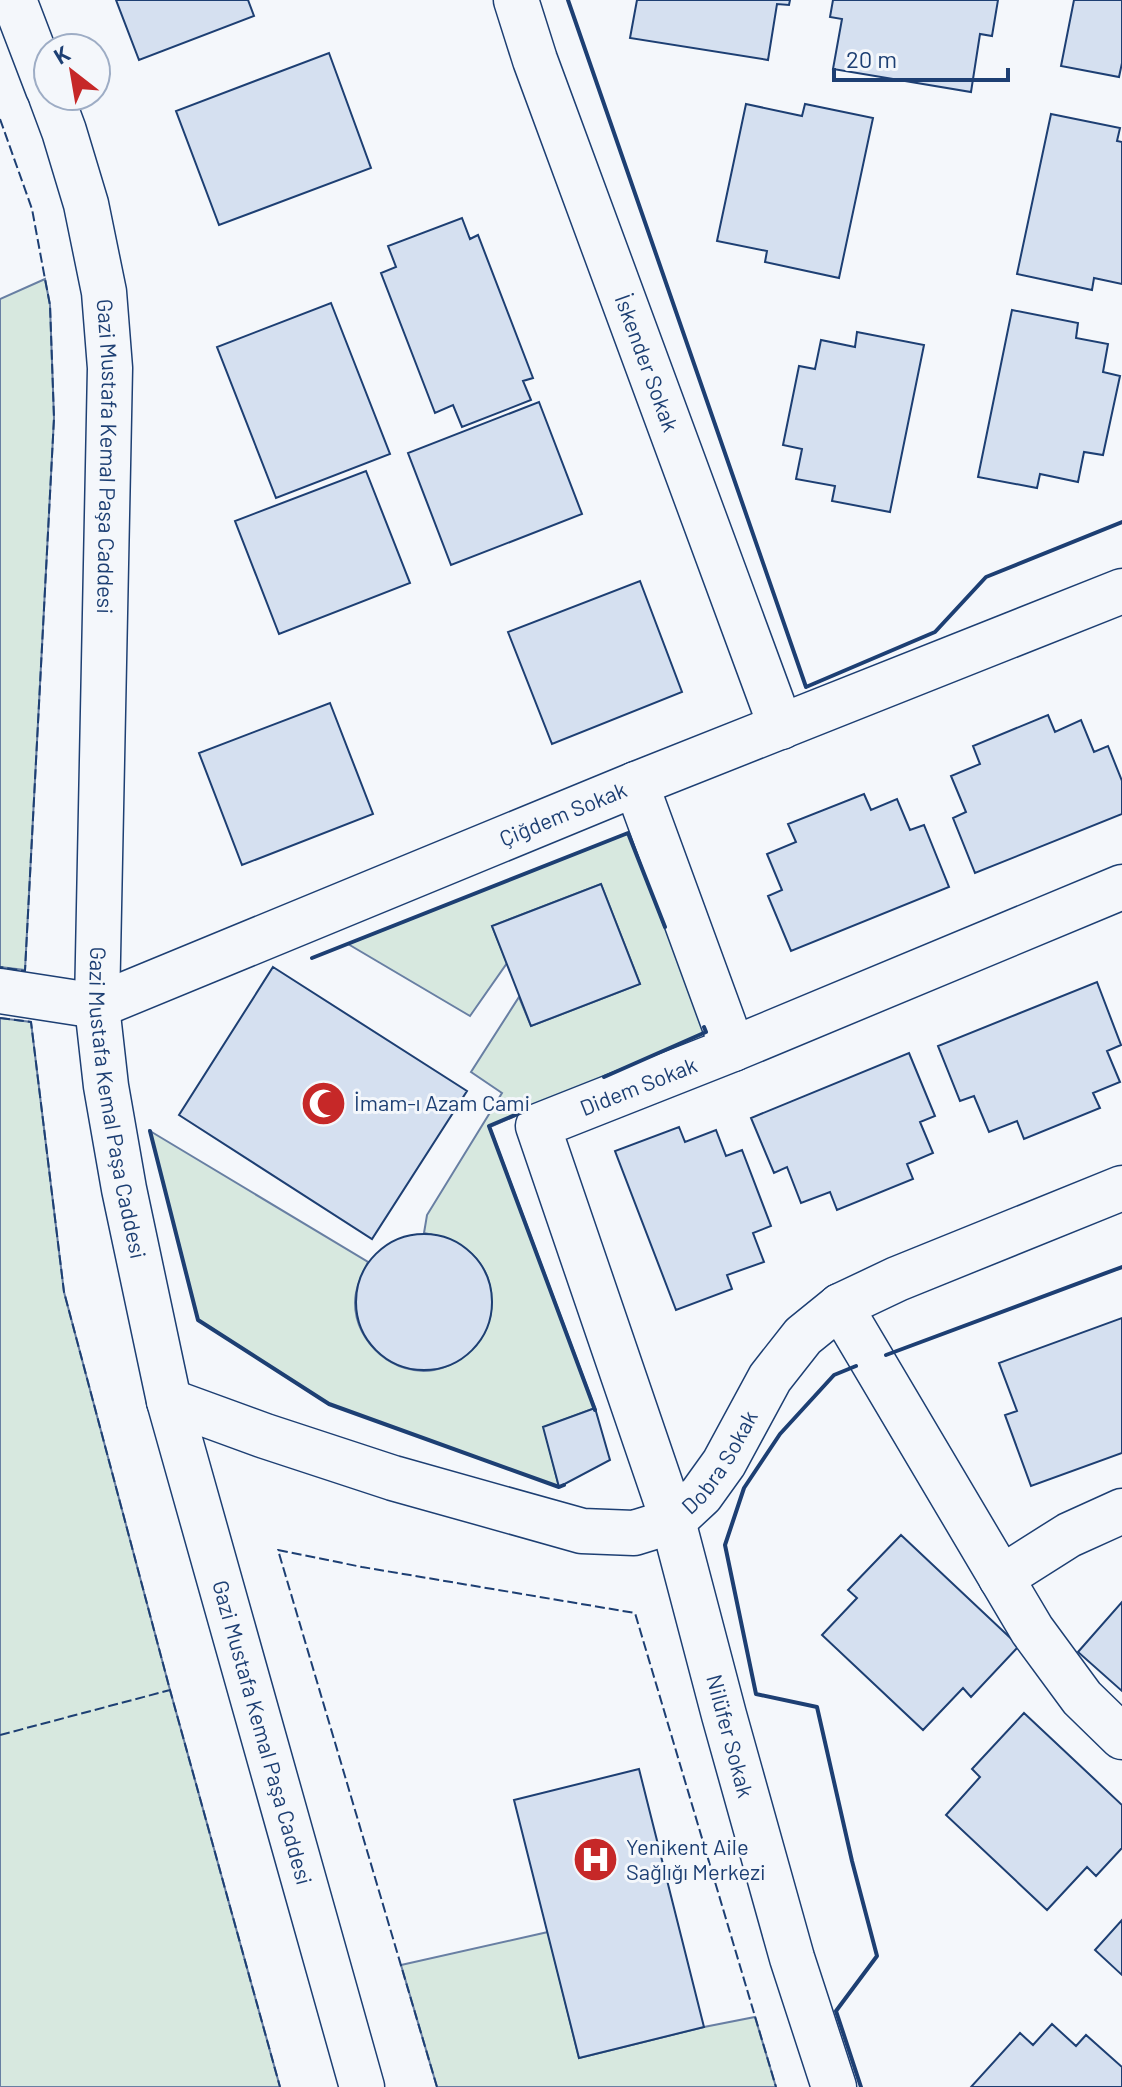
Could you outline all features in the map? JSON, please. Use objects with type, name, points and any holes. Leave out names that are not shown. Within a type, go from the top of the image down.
[{"type":"street","points":[[14,0],[32,47]]},
{"type":"street","name":"İskender Sokak","points":[[516,0],[535,60],[781,727]]},
{"type":"street","name":"Gazi Mustafa Kemal Paşa Caddesi","points":[[57,112],[86,204],[104,292],[110,368],[97,1006],[106,1086],[124,1189],[169,1401],[362,2087]]},
{"type":"street","name":"Çiğdem Sokak","points":[[97,1006],[636,784],[1122,591]]},
{"type":"street","points":[[636,784],[733,1049]]},
{"type":"street","name":"Didem Sokak","points":[[673,1521],[538,1126],[733,1049],[1122,887]]},
{"type":"street","points":[[0,991],[97,1006]]},
{"type":"street","name":"Dobra Sokak","points":[[169,1401],[393,1478],[582,1531],[634,1533],[673,1521],[701,1495],[724,1463],[770,1378],[803,1336],[840,1306],[897,1279],[1122,1188]]},
{"type":"street","points":[[840,1306],[1032,1630],[1082,1698],[1122,1737]]},
{"type":"street","points":[[1001,1578],[1069,1535],[1122,1511]]},
{"type":"street","name":"Nilüfer Sokak","points":[[673,1521],[792,1958],[834,2087]]},
{"type":"shaded area","points":[[45,279],[50,305],[54,418],[25,970],[0,967],[0,299]]},
{"type":"shaded area","points":[[628,833],[706,1032],[490,1127],[595,1408],[544,1427],[559,1487],[329,1404],[198,1320],[150,1131],[368,1262],[359,1282],[355,1303],[362,1331],[380,1354],[405,1368],[419,1371],[434,1370],[456,1362],[474,1347],[486,1329],[491,1309],[489,1282],[472,1254],[445,1238],[424,1233],[427,1215],[502,1093],[471,1072],[519,997],[531,1026],[640,984],[601,884],[492,926],[507,963],[470,1016],[348,944]]},
{"type":"shaded area","points":[[0,1018],[31,1022],[64,1292],[280,2087],[0,2087]]},
{"type":"shaded area","points":[[548,1932],[579,2058],[755,2017],[776,2087],[437,2087],[401,1965]]},
{"type":"building","points":[[116,0],[248,0],[254,16],[139,60]]},
{"type":"building","points":[[637,0],[790,0],[789,5],[777,4],[768,60],[630,38]]},
{"type":"building","points":[[833,0],[998,0],[992,36],[980,34],[971,92],[833,69],[842,19],[830,17]]},
{"type":"building","points":[[1074,0],[1122,0],[1122,63],[1119,77],[1061,66]]},
{"type":"building","points":[[329,53],[371,168],[219,225],[176,111]]},
{"type":"building","points":[[746,104],[802,116],[805,104],[873,118],[839,278],[765,262],[767,251],[717,241]]},
{"type":"building","points":[[1051,114],[1120,128],[1117,141],[1122,142],[1122,284],[1094,278],[1092,290],[1017,274]]},
{"type":"building","points":[[462,218],[470,239],[478,235],[533,378],[523,381],[531,400],[462,427],[453,405],[435,413],[381,273],[396,267],[388,246]]},
{"type":"building","points":[[331,303],[390,454],[276,498],[217,347]]},
{"type":"building","points":[[1012,310],[1078,323],[1076,338],[1108,344],[1103,372],[1120,376],[1103,455],[1084,452],[1078,482],[1040,474],[1037,488],[978,477]]},
{"type":"building","points":[[857,332],[924,345],[890,512],[832,501],[835,486],[796,479],[802,449],[783,445],[799,366],[815,369],[821,340],[855,347]]},
{"type":"building","points":[[539,402],[582,514],[451,565],[408,453]]},
{"type":"building","points":[[366,471],[410,583],[279,634],[235,521]]},
{"type":"building","points":[[640,581],[682,692],[552,744],[508,632]]},
{"type":"building","points":[[330,703],[373,814],[242,865],[199,753]]},
{"type":"building","points":[[1048,715],[1055,732],[1081,720],[1094,752],[1108,746],[1122,781],[1122,814],[975,873],[953,818],[966,812],[951,776],[980,764],[973,746]]},
{"type":"building","points":[[864,794],[871,810],[897,799],[910,830],[924,825],[949,887],[791,951],[768,896],[782,890],[767,854],[796,842],[788,824]]},
{"type":"building","points":[[601,884],[640,984],[531,1026],[492,926]]},
{"type":"building","name":"İmam-ı Azam Cami","points":[[273,967],[467,1091],[372,1239],[179,1115]]},
{"type":"building","points":[[1097,982],[1121,1045],[1107,1051],[1120,1082],[1093,1093],[1100,1108],[1024,1139],[1017,1121],[989,1132],[974,1096],[960,1101],[938,1046]]},
{"type":"building","points":[[909,1053],[935,1116],[920,1122],[933,1153],[907,1164],[913,1179],[837,1210],[830,1192],[801,1203],[787,1167],[774,1173],[751,1118]]},
{"type":"building","points":[[679,1127],[685,1142],[716,1130],[726,1156],[742,1150],[771,1226],[753,1233],[764,1262],[727,1275],[732,1289],[676,1310],[615,1151]]},
{"type":"building","points":[[424,1234],[450,1239],[472,1254],[487,1276],[492,1302],[487,1328],[472,1350],[450,1365],[424,1370],[398,1365],[376,1350],[361,1328],[356,1302],[361,1276],[376,1254],[398,1239]]},
{"type":"building","points":[[1122,1318],[1122,1453],[1031,1486],[1005,1415],[1017,1411],[999,1363]]},
{"type":"building","points":[[595,1408],[610,1460],[559,1487],[543,1427]]},
{"type":"building","points":[[901,1535],[1019,1646],[971,1697],[963,1688],[923,1730],[822,1635],[857,1598],[848,1590]]},
{"type":"building","points":[[1122,1602],[1122,1691],[1078,1652]]},
{"type":"building","points":[[1024,1713],[1122,1805],[1122,1848],[1096,1876],[1087,1867],[1047,1910],[946,1815],[980,1777],[972,1769]]},
{"type":"building","name":"Yenikent Aile Sağlığı Merkezi","points":[[639,1769],[704,2027],[579,2058],[514,1800]]},
{"type":"building","points":[[1122,1920],[1122,1975],[1095,1950]]},
{"type":"building","points":[[1052,2024],[1076,2046],[1086,2035],[1122,2067],[1122,2087],[971,2087],[1020,2033],[1033,2045]]},
{"type":"fence","points":[[0,119],[32,209],[50,305],[54,418],[25,971],[0,967]]},
{"type":"fence","points":[[0,1018],[31,1022],[64,1292],[280,2087]]},
{"type":"fence","points":[[437,2087],[278,1550],[635,1613],[776,2087]]},
{"type":"fence","points":[[0,1735],[170,1690]]},
{"type":"wall","points":[[568,0],[806,687],[935,632],[986,577],[1122,522]]},
{"type":"wall","points":[[312,958],[628,833],[665,927]]},
{"type":"wall","points":[[604,1077],[706,1032],[704,1027]]},
{"type":"wall","points":[[527,1110],[489,1126],[595,1410]]},
{"type":"wall","points":[[150,1131],[198,1320],[329,1404],[559,1487],[564,1485]]},
{"type":"wall","points":[[886,1355],[1122,1267]]},
{"type":"wall","points":[[856,1366],[834,1375],[780,1434],[744,1488],[725,1545],[756,1694],[817,1707],[877,1956],[836,2011],[861,2087]]},
{"type":"place","name":"İmam-ı Azam Cami","points":[[323,1103]]},
{"type":"place","name":"Yenikent Aile Sağlığı Merkezi","points":[[595,1860]]}]
